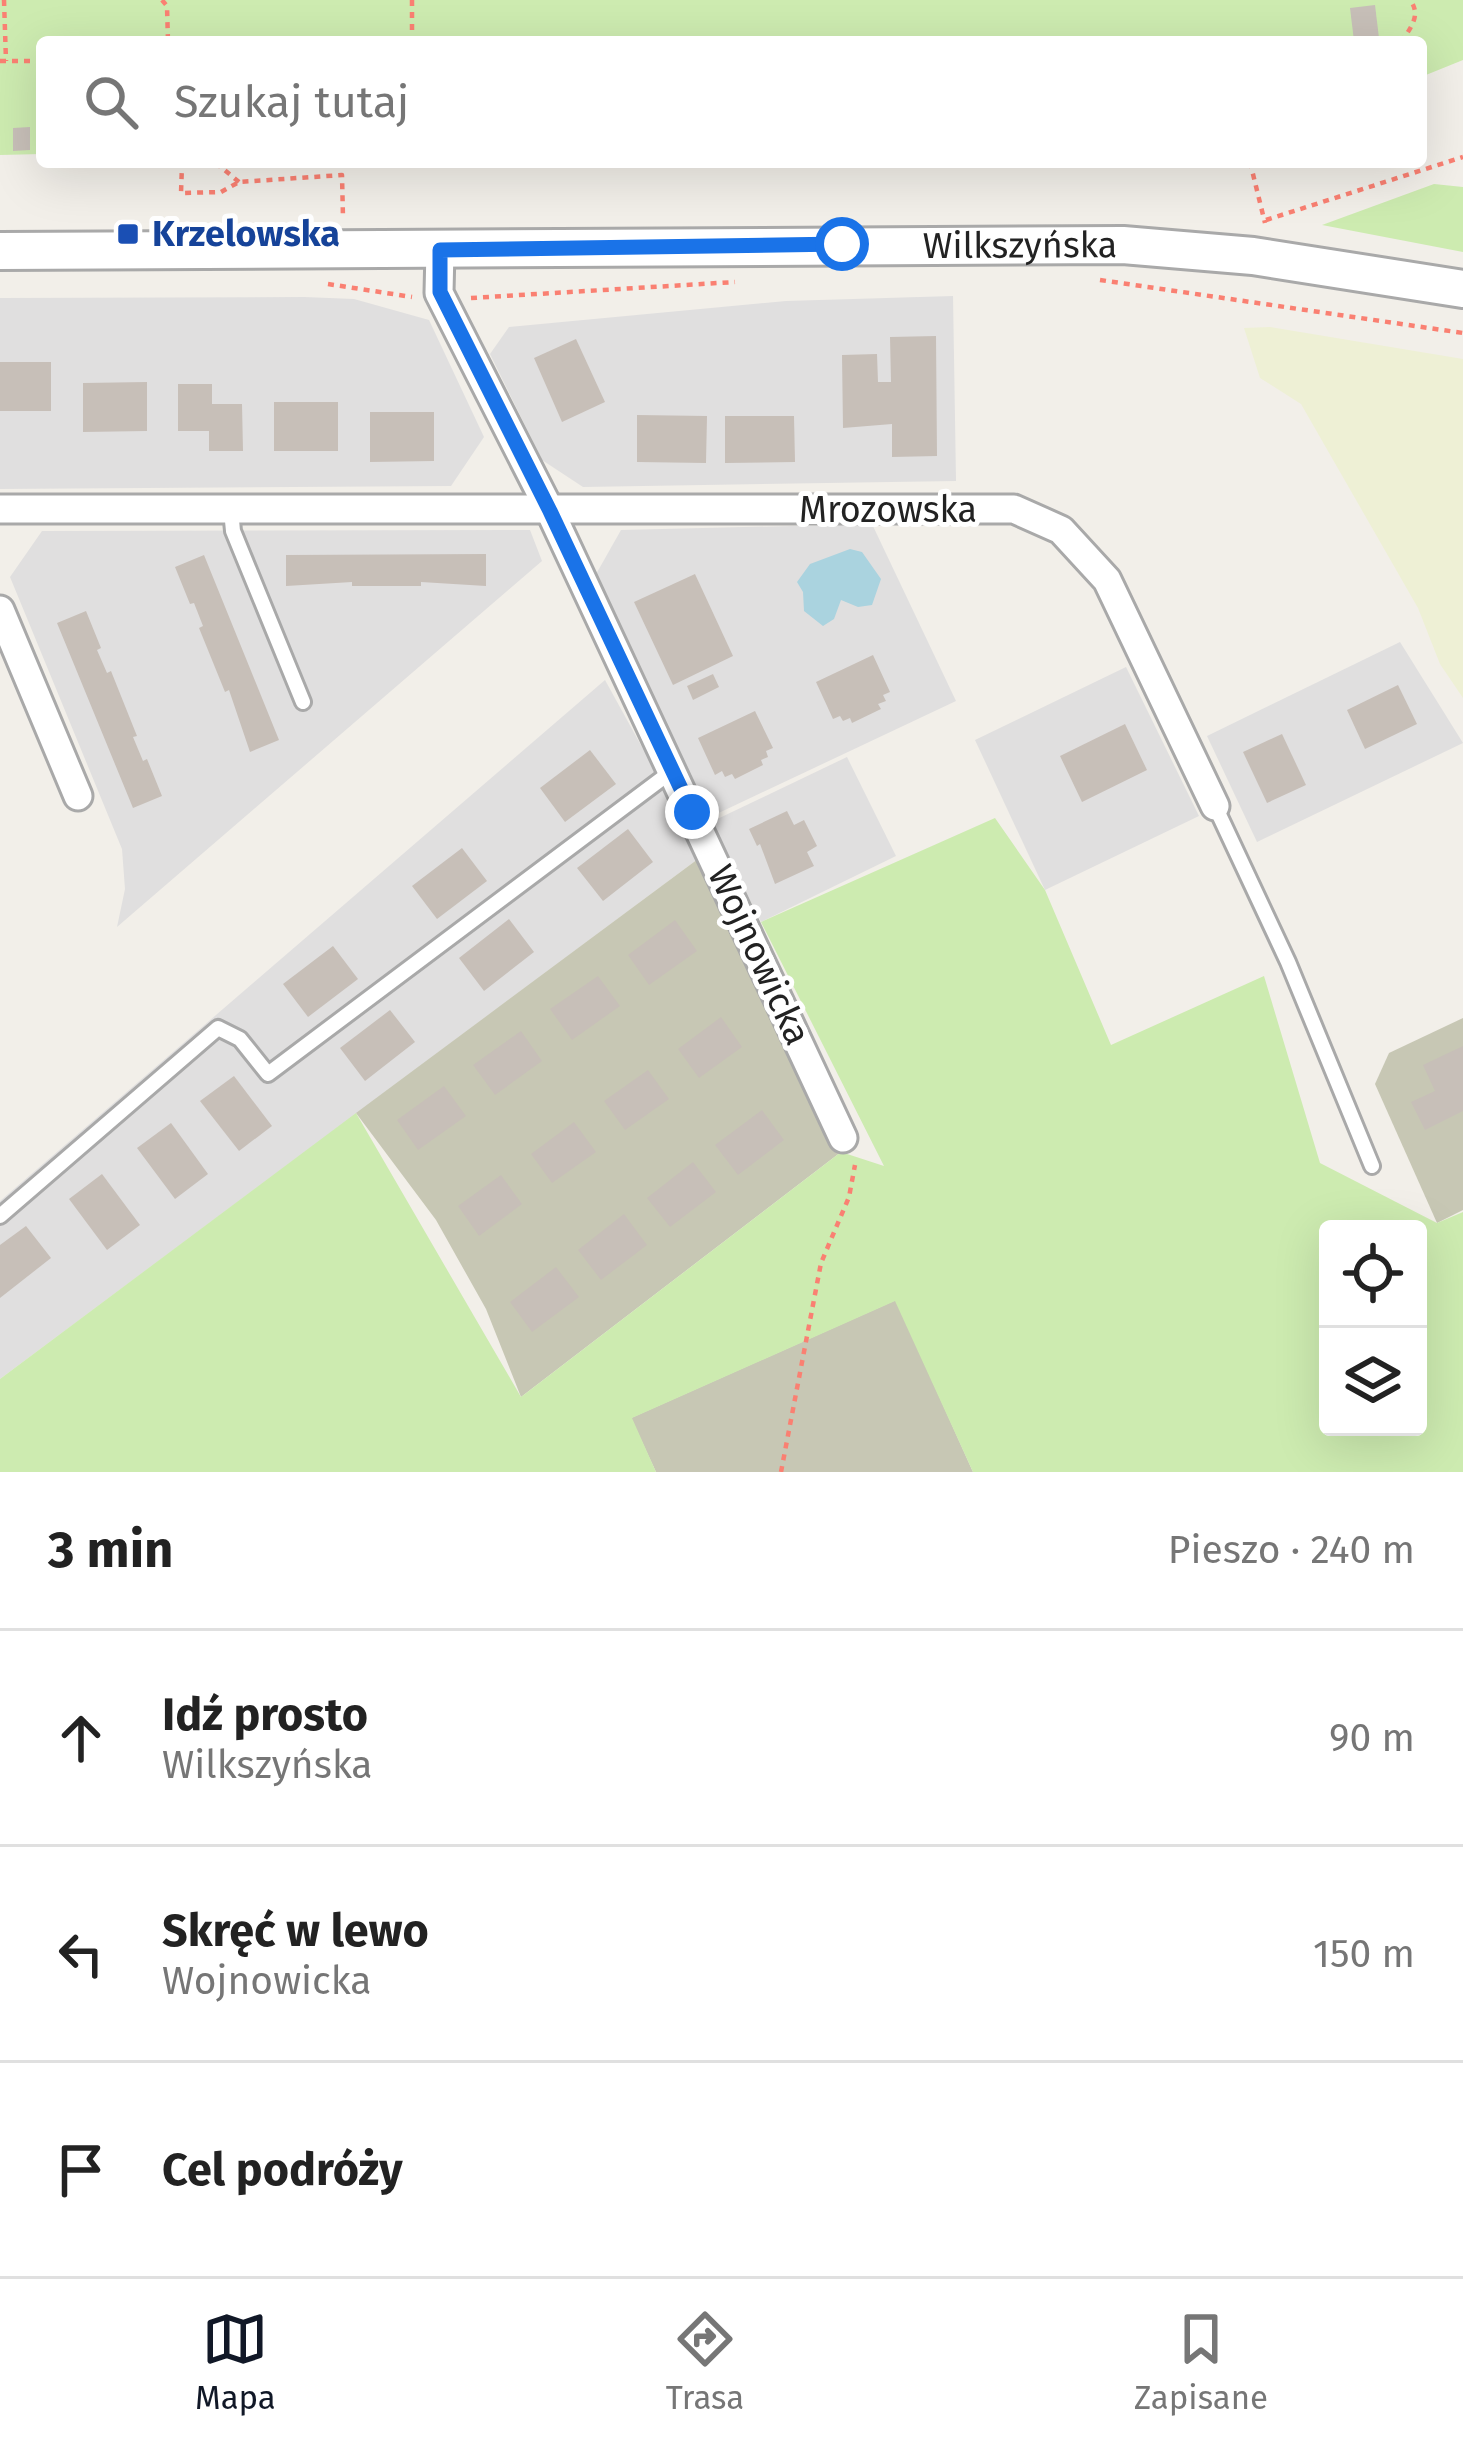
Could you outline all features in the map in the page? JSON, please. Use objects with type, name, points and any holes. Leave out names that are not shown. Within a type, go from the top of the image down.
[{"type":"street","name":"Wilkszyńska","points":[[0,251],[1123,245],[1252,256],[1463,289]]},
{"type":"street","name":"Wojnowicka","points":[[440,250],[443,300],[550,511],[843,1138]]},
{"type":"street","name":"Mrozowska","points":[[0,509],[1014,509],[1061,530],[1107,580],[1214,806]]},
{"type":"street","points":[[0,610],[78,796]]},
{"type":"lane","points":[[231,510],[233,530],[303,702]]},
{"type":"lane","points":[[0,1216],[218,1028],[240,1039],[268,1074],[672,771]]},
{"type":"lane","name":"Mrozowska","points":[[1214,806],[1288,962],[1372,1166]]},
{"type":"path","points":[[4,0],[3,61],[36,61]]},
{"type":"path","points":[[162,0],[167,6],[169,36]]},
{"type":"path","points":[[412,0],[412,36]]},
{"type":"path","points":[[1404,36],[1415,22],[1410,0]]},
{"type":"path","points":[[1252,168],[1266,220],[1463,158]]},
{"type":"path","points":[[181,168],[181,194],[221,192],[239,182],[342,175],[344,252]]},
{"type":"path","points":[[222,168],[239,182]]},
{"type":"path","points":[[1082,280],[1463,333]]},
{"type":"path","points":[[322,283],[443,300],[745,281]]},
{"type":"path","points":[[782,1472],[821,1263],[856,1169]]},
{"type":"shaded area","points":[[953,296],[956,481],[583,487],[542,460],[490,354],[509,327],[786,301]]},
{"type":"shaded area","points":[[0,298],[354,299],[429,320],[484,437],[451,486],[0,489]]},
{"type":"shaded area","points":[[1270,327],[1463,359],[1463,698],[1440,664],[1418,608],[1301,404],[1260,378],[1244,328]]},
{"type":"shaded area","points":[[872,524],[956,701],[708,818],[595,576],[621,530]]},
{"type":"shaded area","points":[[530,530],[542,561],[117,927],[125,889],[122,849],[10,577],[42,531]]},
{"type":"shaded area","points":[[1400,642],[1463,743],[1257,842],[1207,736]]},
{"type":"shaded area","points":[[1126,667],[1199,816],[1045,890],[975,740]]},
{"type":"shaded area","points":[[605,680],[702,856],[0,1379],[0,1201]]},
{"type":"shaded area","points":[[847,757],[896,856],[761,922],[711,822]]},
{"type":"shaded area","points":[[702,856],[841,1152],[521,1397],[486,1309],[436,1220],[356,1113]]},
{"type":"shaded area","points":[[1463,1018],[1463,1210],[1437,1223],[1375,1084],[1389,1053]]},
{"type":"shaded area","points":[[896,1300],[973,1472],[656,1472],[631,1418]]},
{"type":"green space","points":[[0,0],[1463,0],[1463,60],[1427,75],[1427,36],[36,36],[36,154],[0,155]]},
{"type":"green space","points":[[1434,184],[1463,187],[1463,252],[1322,225]]},
{"type":"green space","points":[[995,818],[1045,890],[1111,1045],[1264,976],[1320,1163],[1437,1223],[1463,1212],[1463,1472],[973,1472],[895,1301],[632,1418],[656,1472],[0,1472],[0,1379],[356,1113],[521,1397],[841,1152],[884,1166],[761,922]]},
{"type":"water","points":[[850,549],[862,552],[881,579],[872,605],[858,607],[841,600],[834,619],[823,626],[804,611],[797,582],[810,564]]},
{"type":"building","points":[[1375,5],[1379,36],[1353,36],[1350,8]]},
{"type":"building","points":[[30,127],[30,150],[13,151],[13,128]]},
{"type":"building","points":[[936,336],[937,456],[892,457],[892,424],[843,428],[842,355],[877,354],[878,382],[891,382],[890,337]]},
{"type":"building","points":[[576,339],[605,402],[562,422],[534,358]]},
{"type":"building","points":[[0,362],[51,362],[51,411],[0,411]]},
{"type":"building","points":[[147,382],[147,431],[83,432],[83,383]]},
{"type":"building","points":[[178,384],[212,384],[212,404],[242,404],[243,451],[209,451],[209,431],[178,431]]},
{"type":"building","points":[[274,402],[338,402],[338,451],[274,451]]},
{"type":"building","points":[[370,412],[434,412],[434,461],[370,462]]},
{"type":"building","points":[[637,415],[707,416],[706,463],[637,462]]},
{"type":"building","points":[[725,416],[794,416],[795,462],[725,463]]},
{"type":"building","points":[[486,554],[486,586],[421,582],[421,586],[352,586],[352,582],[286,586],[286,555]]},
{"type":"building","points":[[204,555],[279,740],[250,752],[229,690],[225,692],[199,628],[203,626],[194,603],[190,604],[175,567]]},
{"type":"building","points":[[695,574],[733,656],[673,685],[634,602]]},
{"type":"building","points":[[86,611],[101,648],[97,650],[107,673],[111,671],[137,736],[133,737],[162,796],[133,808],[57,623]]},
{"type":"building","points":[[873,655],[890,692],[878,704],[881,709],[852,723],[850,718],[833,719],[816,682]]},
{"type":"building","points":[[713,674],[719,687],[693,700],[687,686]]},
{"type":"building","points":[[1398,685],[1417,724],[1365,749],[1347,710]]},
{"type":"building","points":[[755,711],[773,748],[766,751],[763,765],[735,779],[722,771],[715,775],[698,738]]},
{"type":"building","points":[[1125,724],[1147,770],[1082,802],[1060,756]]},
{"type":"building","points":[[1282,734],[1306,785],[1267,803],[1243,752]]},
{"type":"building","points":[[590,750],[616,784],[565,822],[540,788]]},
{"type":"building","points":[[787,811],[794,825],[804,820],[817,846],[807,852],[814,866],[775,884],[749,829]]},
{"type":"building","points":[[628,829],[653,862],[603,901],[577,868]]},
{"type":"building","points":[[462,848],[487,881],[437,919],[412,886]]},
{"type":"building","points":[[509,919],[534,952],[484,991],[459,958]]},
{"type":"building","points":[[675,920],[697,951],[649,985],[628,955]]},
{"type":"building","points":[[333,946],[358,979],[308,1017],[283,984]]},
{"type":"building","points":[[598,976],[620,1006],[572,1040],[550,1009]]},
{"type":"building","points":[[390,1010],[415,1042],[365,1081],[340,1048]]},
{"type":"building","points":[[721,1017],[742,1047],[699,1078],[678,1049]]},
{"type":"building","points":[[521,1031],[542,1061],[495,1095],[473,1065]]},
{"type":"building","points":[[1463,1046],[1463,1111],[1425,1130],[1411,1102],[1435,1091],[1423,1065]]},
{"type":"building","points":[[648,1070],[669,1099],[625,1130],[604,1101]]},
{"type":"building","points":[[234,1076],[272,1126],[239,1151],[200,1101]]},
{"type":"building","points":[[444,1086],[466,1116],[418,1150],[397,1120]]},
{"type":"building","points":[[762,1110],[784,1140],[738,1175],[715,1145]]},
{"type":"building","points":[[574,1122],[596,1152],[552,1183],[531,1154]]},
{"type":"building","points":[[171,1123],[208,1174],[175,1199],[137,1148]]},
{"type":"building","points":[[693,1162],[716,1192],[670,1227],[647,1198]]},
{"type":"building","points":[[102,1174],[140,1225],[107,1250],[69,1199]]},
{"type":"building","points":[[501,1175],[522,1204],[479,1236],[458,1206]]},
{"type":"building","points":[[624,1214],[647,1245],[601,1280],[578,1250]]},
{"type":"building","points":[[26,1226],[51,1258],[0,1298],[0,1245]]},
{"type":"building","points":[[556,1267],[579,1297],[532,1332],[510,1302]]},
{"type":"place","name":"Krzelowska","points":[[128,234]]},
{"type":"route","points":[[692,812],[440,292],[440,250],[842,244]]}]
